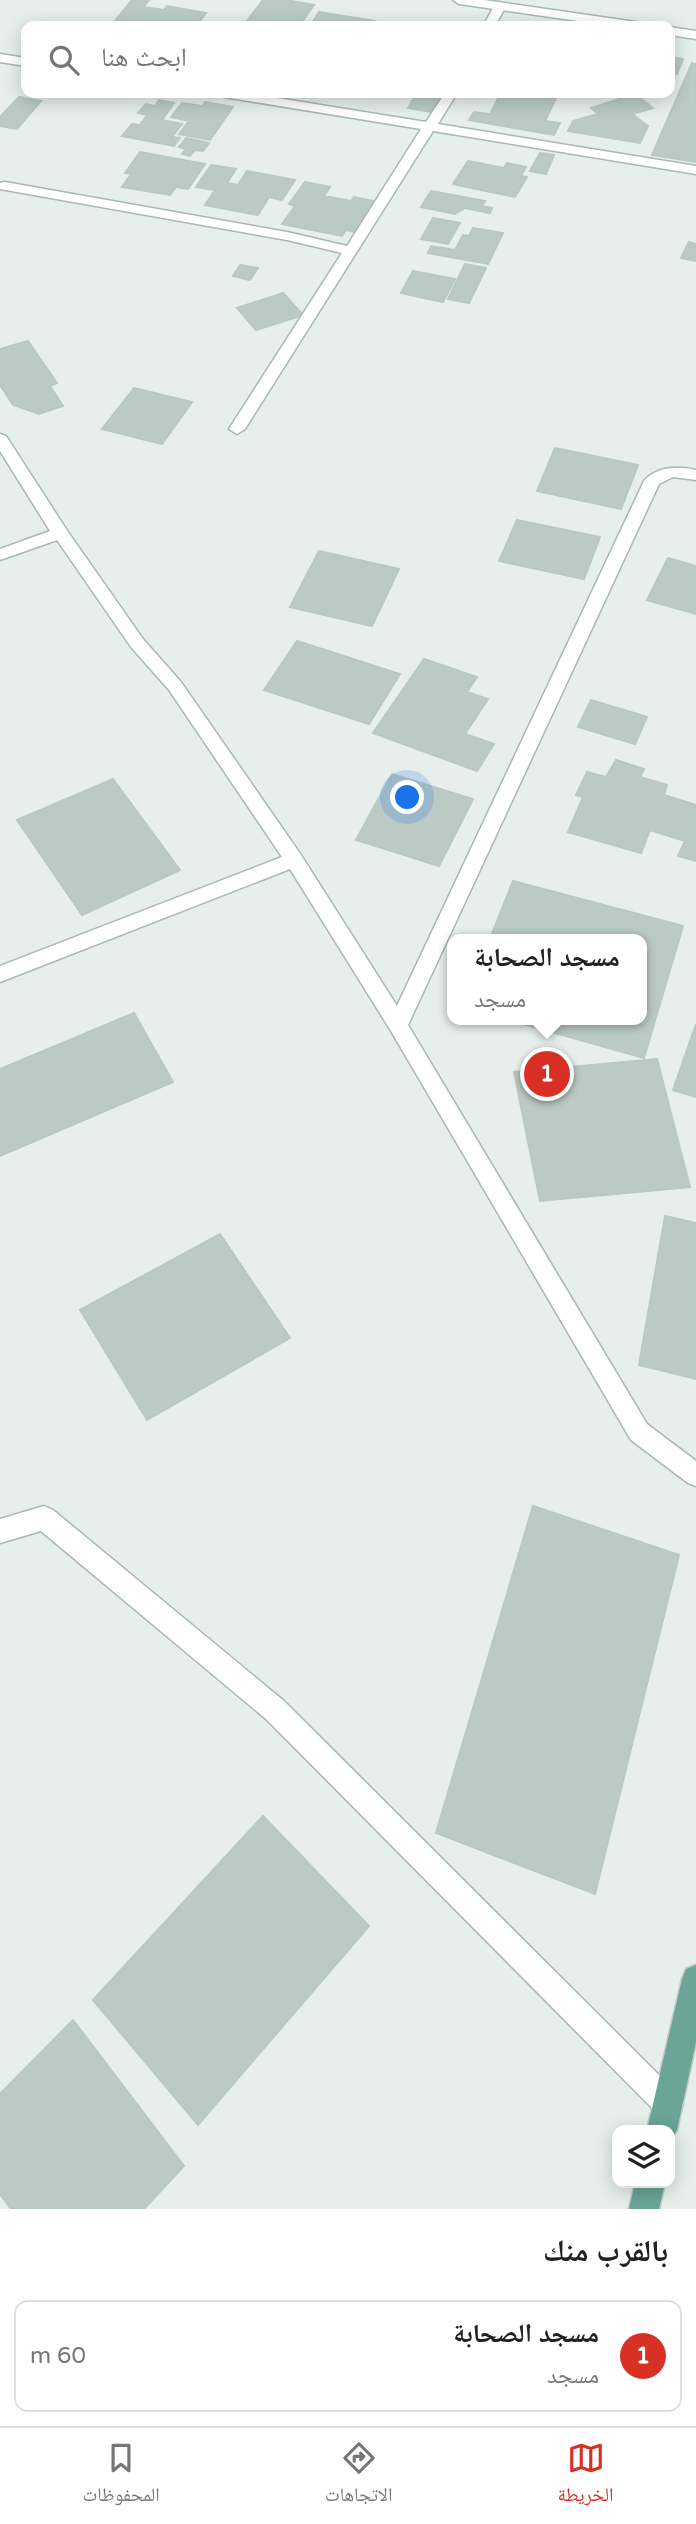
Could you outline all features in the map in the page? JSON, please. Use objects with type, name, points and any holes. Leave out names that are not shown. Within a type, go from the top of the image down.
[{"type":"main road","points":[[665,2117],[696,1979]]},
{"type":"main road","points":[[644,2209],[649,2188]]},
{"type":"street","points":[[459,0],[602,21]]},
{"type":"street","points":[[492,21],[500,6]]},
{"type":"street","points":[[675,32],[696,35]]},
{"type":"street","points":[[0,58],[21,61]]},
{"type":"street","points":[[258,98],[696,170]]},
{"type":"street","points":[[237,429],[448,98]]},
{"type":"street","points":[[5,186],[287,236],[350,251]]},
{"type":"street","points":[[0,439],[60,533],[137,643],[175,687],[294,860],[398,1025],[639,1432],[696,1475]]},
{"type":"street","points":[[398,1025],[652,481],[661,474],[677,471],[696,475]]},
{"type":"street","points":[[0,555],[60,533]]},
{"type":"street","points":[[0,974],[294,860]]},
{"type":"street","points":[[0,1531],[44,1517],[275,1710],[665,2117]]},
{"type":"building","points":[[132,0],[149,0],[143,7],[164,10],[167,6],[206,13],[200,21],[115,21]]},
{"type":"building","points":[[263,0],[286,0],[314,5],[303,21],[247,21]]},
{"type":"building","points":[[319,12],[375,21],[313,21]]},
{"type":"building","points":[[675,58],[683,59],[675,73]]},
{"type":"building","points":[[692,63],[696,64],[696,162],[652,155]]},
{"type":"building","points":[[19,97],[41,101],[17,129],[0,126],[0,117]]},
{"type":"building","points":[[414,98],[439,98],[431,112],[408,108]]},
{"type":"building","points":[[498,98],[556,98],[545,121],[560,123],[554,135],[469,120],[474,112],[490,114]]},
{"type":"building","points":[[622,98],[640,98],[653,108],[632,114],[648,126],[640,143],[568,131],[573,121],[598,114],[591,108]]},
{"type":"building","points":[[159,100],[174,103],[162,120],[182,124],[172,137],[180,138],[174,146],[122,136],[132,124],[140,125],[147,115],[138,113],[146,104],[155,106]]},
{"type":"building","points":[[205,102],[233,107],[210,140],[179,134],[189,121],[171,117],[182,103],[202,106]]},
{"type":"building","points":[[186,138],[209,143],[203,151],[195,150],[190,156],[182,154],[186,149],[179,147]]},
{"type":"building","points":[[140,152],[205,164],[188,189],[176,187],[170,195],[122,187],[131,174],[125,173]]},
{"type":"building","points":[[540,153],[554,155],[546,174],[530,171]]},
{"type":"building","points":[[468,161],[504,168],[507,163],[526,167],[521,176],[527,177],[515,197],[453,184]]},
{"type":"building","points":[[211,165],[236,169],[227,183],[238,185],[247,171],[295,180],[282,200],[269,197],[258,215],[205,205],[215,190],[196,187]]},
{"type":"building","points":[[305,182],[330,187],[324,196],[351,201],[354,197],[373,201],[354,232],[346,230],[342,236],[282,224],[295,206],[289,204]]},
{"type":"building","points":[[431,191],[485,201],[482,206],[492,208],[490,213],[465,208],[455,214],[421,207]]},
{"type":"building","points":[[433,218],[460,223],[448,244],[421,239]]},
{"type":"building","points":[[473,228],[503,233],[488,264],[428,253],[431,246],[455,250],[463,235],[469,236]]},
{"type":"building","points":[[689,242],[696,244],[696,261],[681,258]]},
{"type":"building","points":[[465,264],[486,268],[469,303],[448,299]]},
{"type":"building","points":[[240,265],[258,268],[250,280],[233,276]]},
{"type":"building","points":[[413,271],[455,279],[443,302],[401,293]]},
{"type":"building","points":[[283,293],[303,315],[256,330],[237,308]]},
{"type":"building","points":[[28,341],[57,383],[50,386],[63,406],[39,414],[13,405],[0,385],[0,349]]},
{"type":"building","points":[[134,388],[192,402],[162,444],[102,429]]},
{"type":"building","points":[[555,448],[638,465],[621,509],[537,491]]},
{"type":"building","points":[[517,520],[600,537],[584,579],[499,561]]},
{"type":"building","points":[[319,551],[399,569],[372,626],[290,607]]},
{"type":"building","points":[[668,558],[696,566],[696,614],[647,600]]},
{"type":"building","points":[[297,641],[400,674],[369,724],[264,690]]},
{"type":"building","points":[[424,659],[477,677],[467,692],[488,699],[465,734],[494,744],[477,771],[373,733]]},
{"type":"building","points":[[591,700],[647,717],[635,744],[578,727]]},
{"type":"building","points":[[616,760],[644,769],[640,777],[667,785],[664,795],[696,805],[696,861],[678,856],[685,841],[650,830],[641,853],[568,832],[583,797],[576,795],[587,772],[606,777]]},
{"type":"building","points":[[392,774],[473,799],[439,866],[356,840]]},
{"type":"building","points":[[113,779],[180,870],[82,915],[17,820]]},
{"type":"building","points":[[513,881],[683,926],[644,1058],[527,1025],[647,1025],[647,934],[492,934]]},
{"type":"building","points":[[134,1013],[173,1082],[0,1156],[0,1069]]},
{"type":"building","points":[[696,1024],[696,1097],[673,1090]]},
{"type":"building","points":[[657,1059],[690,1187],[540,1201],[514,1072]]},
{"type":"building","points":[[665,1216],[696,1223],[696,1379],[639,1365]]},
{"type":"building","points":[[220,1234],[290,1338],[147,1420],[80,1310]]},
{"type":"building","points":[[533,1506],[679,1555],[595,1894],[436,1833]]},
{"type":"building","points":[[263,1816],[369,1926],[198,2125],[93,2000]]},
{"type":"building","points":[[73,2020],[184,2166],[144,2209],[11,2209],[0,2194],[0,2094]]},
{"type":"place","name":"مسجد الصحابة","points":[[547,1074]]}]
